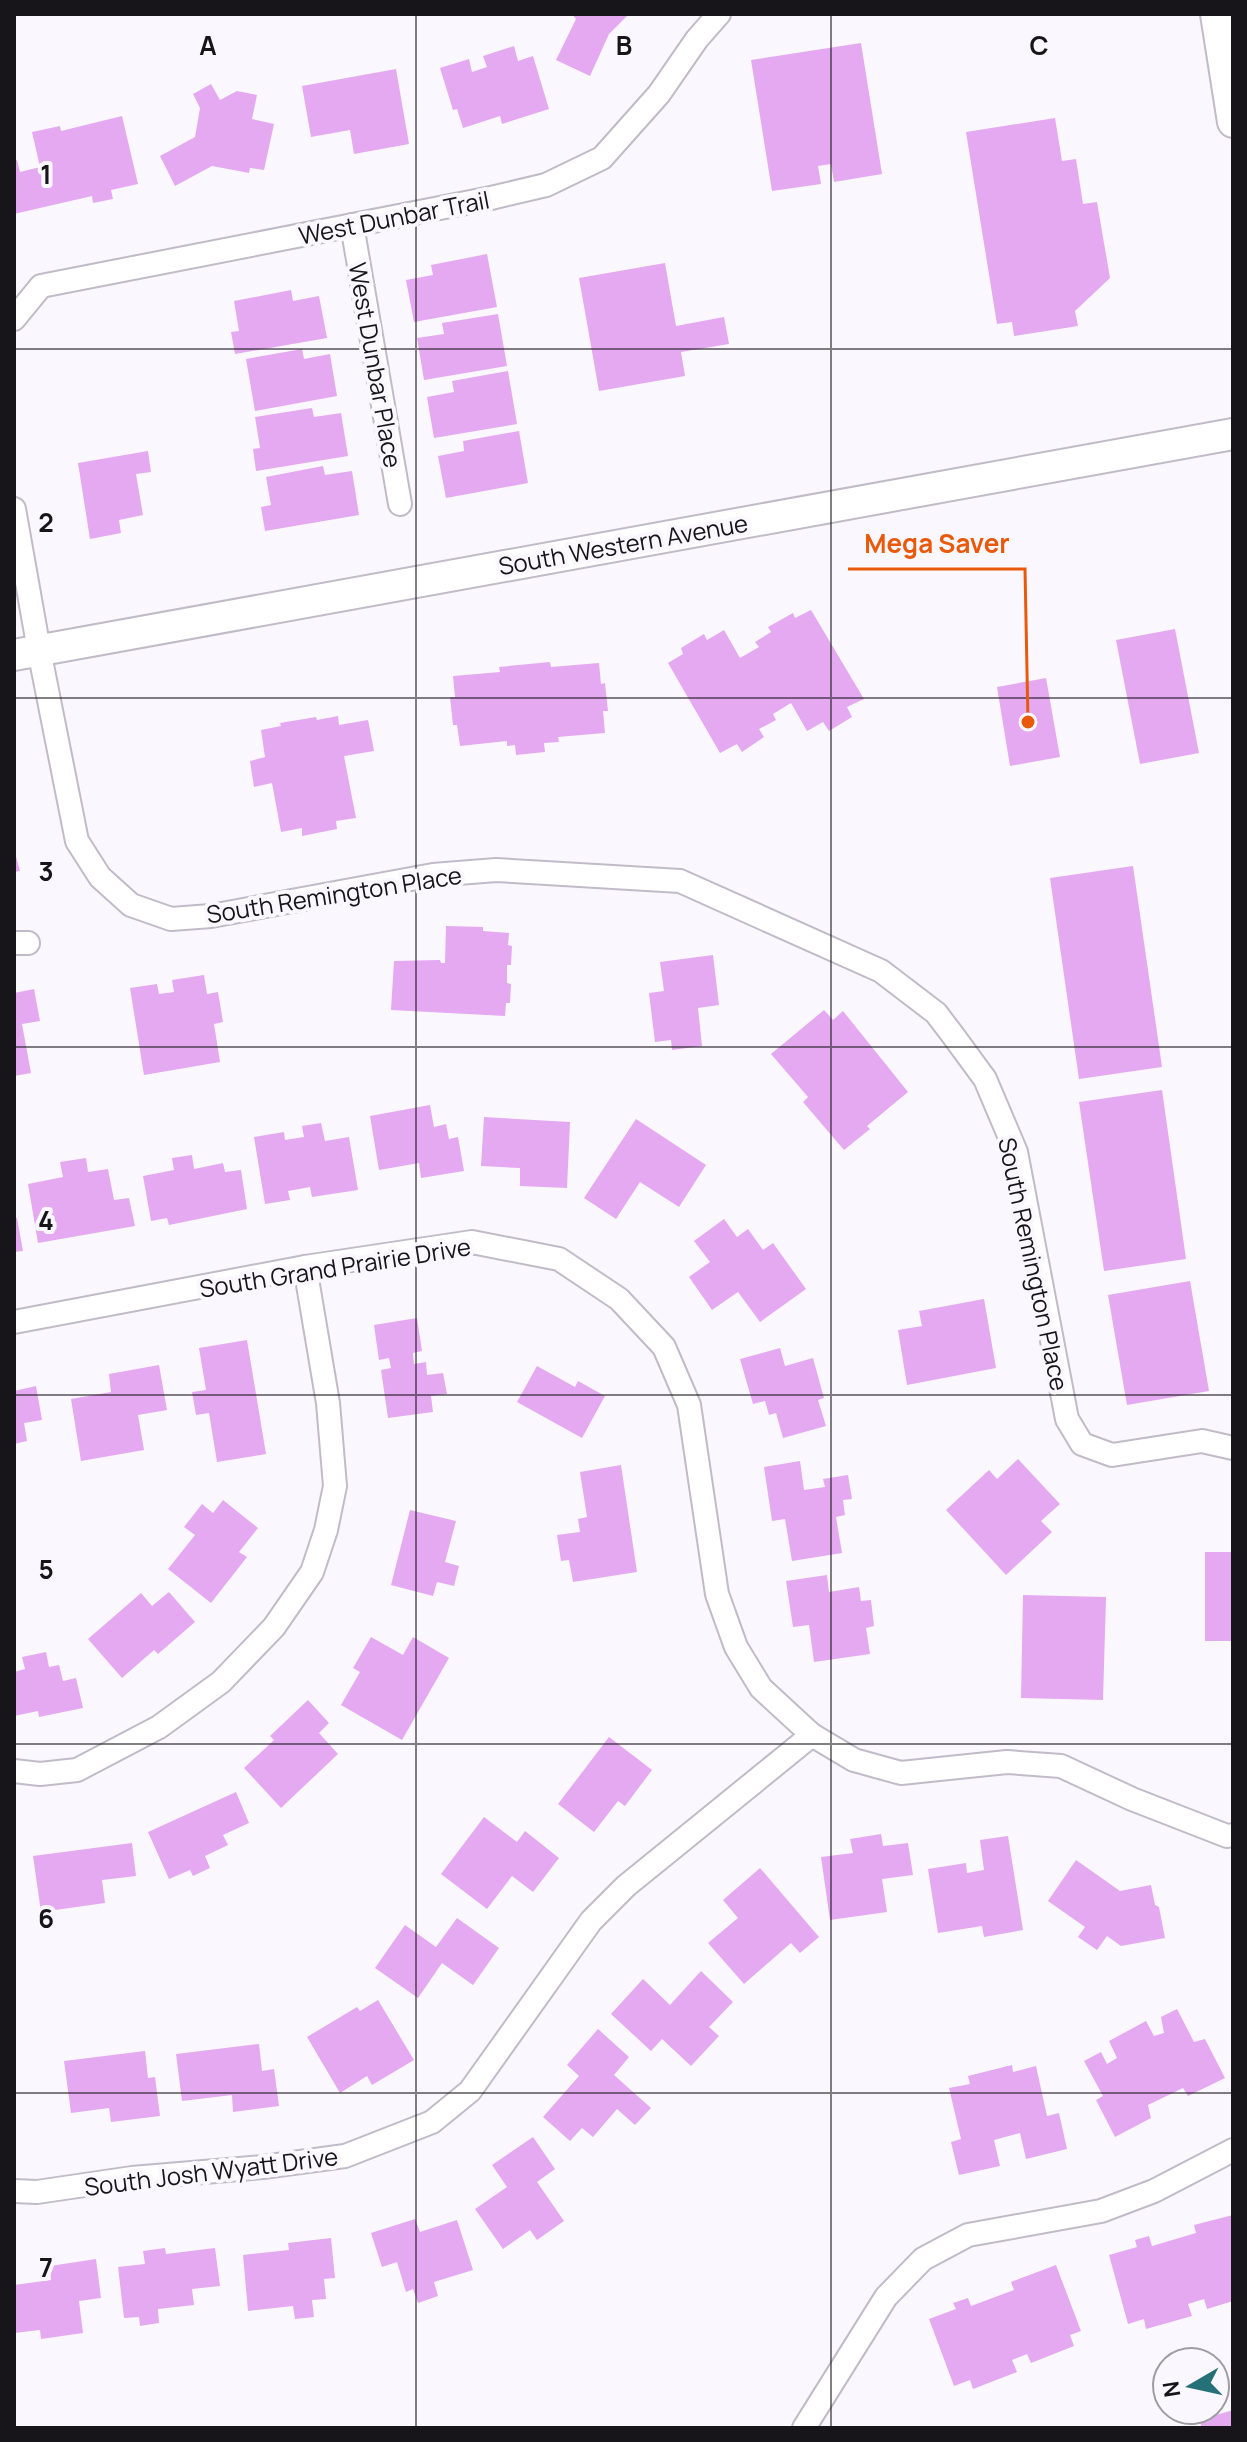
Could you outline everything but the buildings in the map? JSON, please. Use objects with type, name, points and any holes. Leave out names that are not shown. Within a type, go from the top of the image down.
[{"type":"main road","points":[[1216,14],[1233,122]]},
{"type":"main road","name":"South Western Avenue","points":[[26,652],[1233,434]]},
{"type":"street","name":"West Dunbar Trail","points":[[14,319],[41,286],[546,185],[602,158],[659,94],[697,39],[719,14]]},
{"type":"street","name":"West Dunbar Place","points":[[352,225],[400,504]]},
{"type":"street","points":[[14,509],[26,652]]},
{"type":"street","name":"South Remington Place","points":[[26,652],[77,841],[100,877],[131,905],[171,919],[211,916],[433,875],[496,870],[680,881],[881,971],[936,1013],[985,1079],[1016,1152],[1067,1419],[1082,1444],[1112,1455],[1202,1441],[1233,1448]]},
{"type":"street","name":"South Grand Prairie Drive","points":[[14,1322],[305,1267],[472,1242],[559,1259],[619,1299],[664,1347],[689,1405],[717,1594],[736,1647],[761,1688],[812,1735],[854,1760],[901,1773],[1007,1762],[1061,1766],[1132,1799],[1227,1836],[1233,1835]]},
{"type":"street","points":[[14,1771],[40,1774],[77,1770],[159,1727],[221,1682],[274,1627],[312,1572],[326,1530],[335,1486],[328,1403],[305,1267]]},
{"type":"street","name":"South Josh Wyatt Drive","points":[[14,2191],[37,2192],[132,2178],[263,2167],[345,2156],[432,2122],[470,2091],[591,1921],[626,1886],[812,1735]]},
{"type":"street","points":[[804,2428],[886,2297],[923,2259],[968,2235],[1101,2211],[1154,2191],[1233,2150]]},
{"type":"place","name":"Mega Saver","points":[[1028,722]]}]
